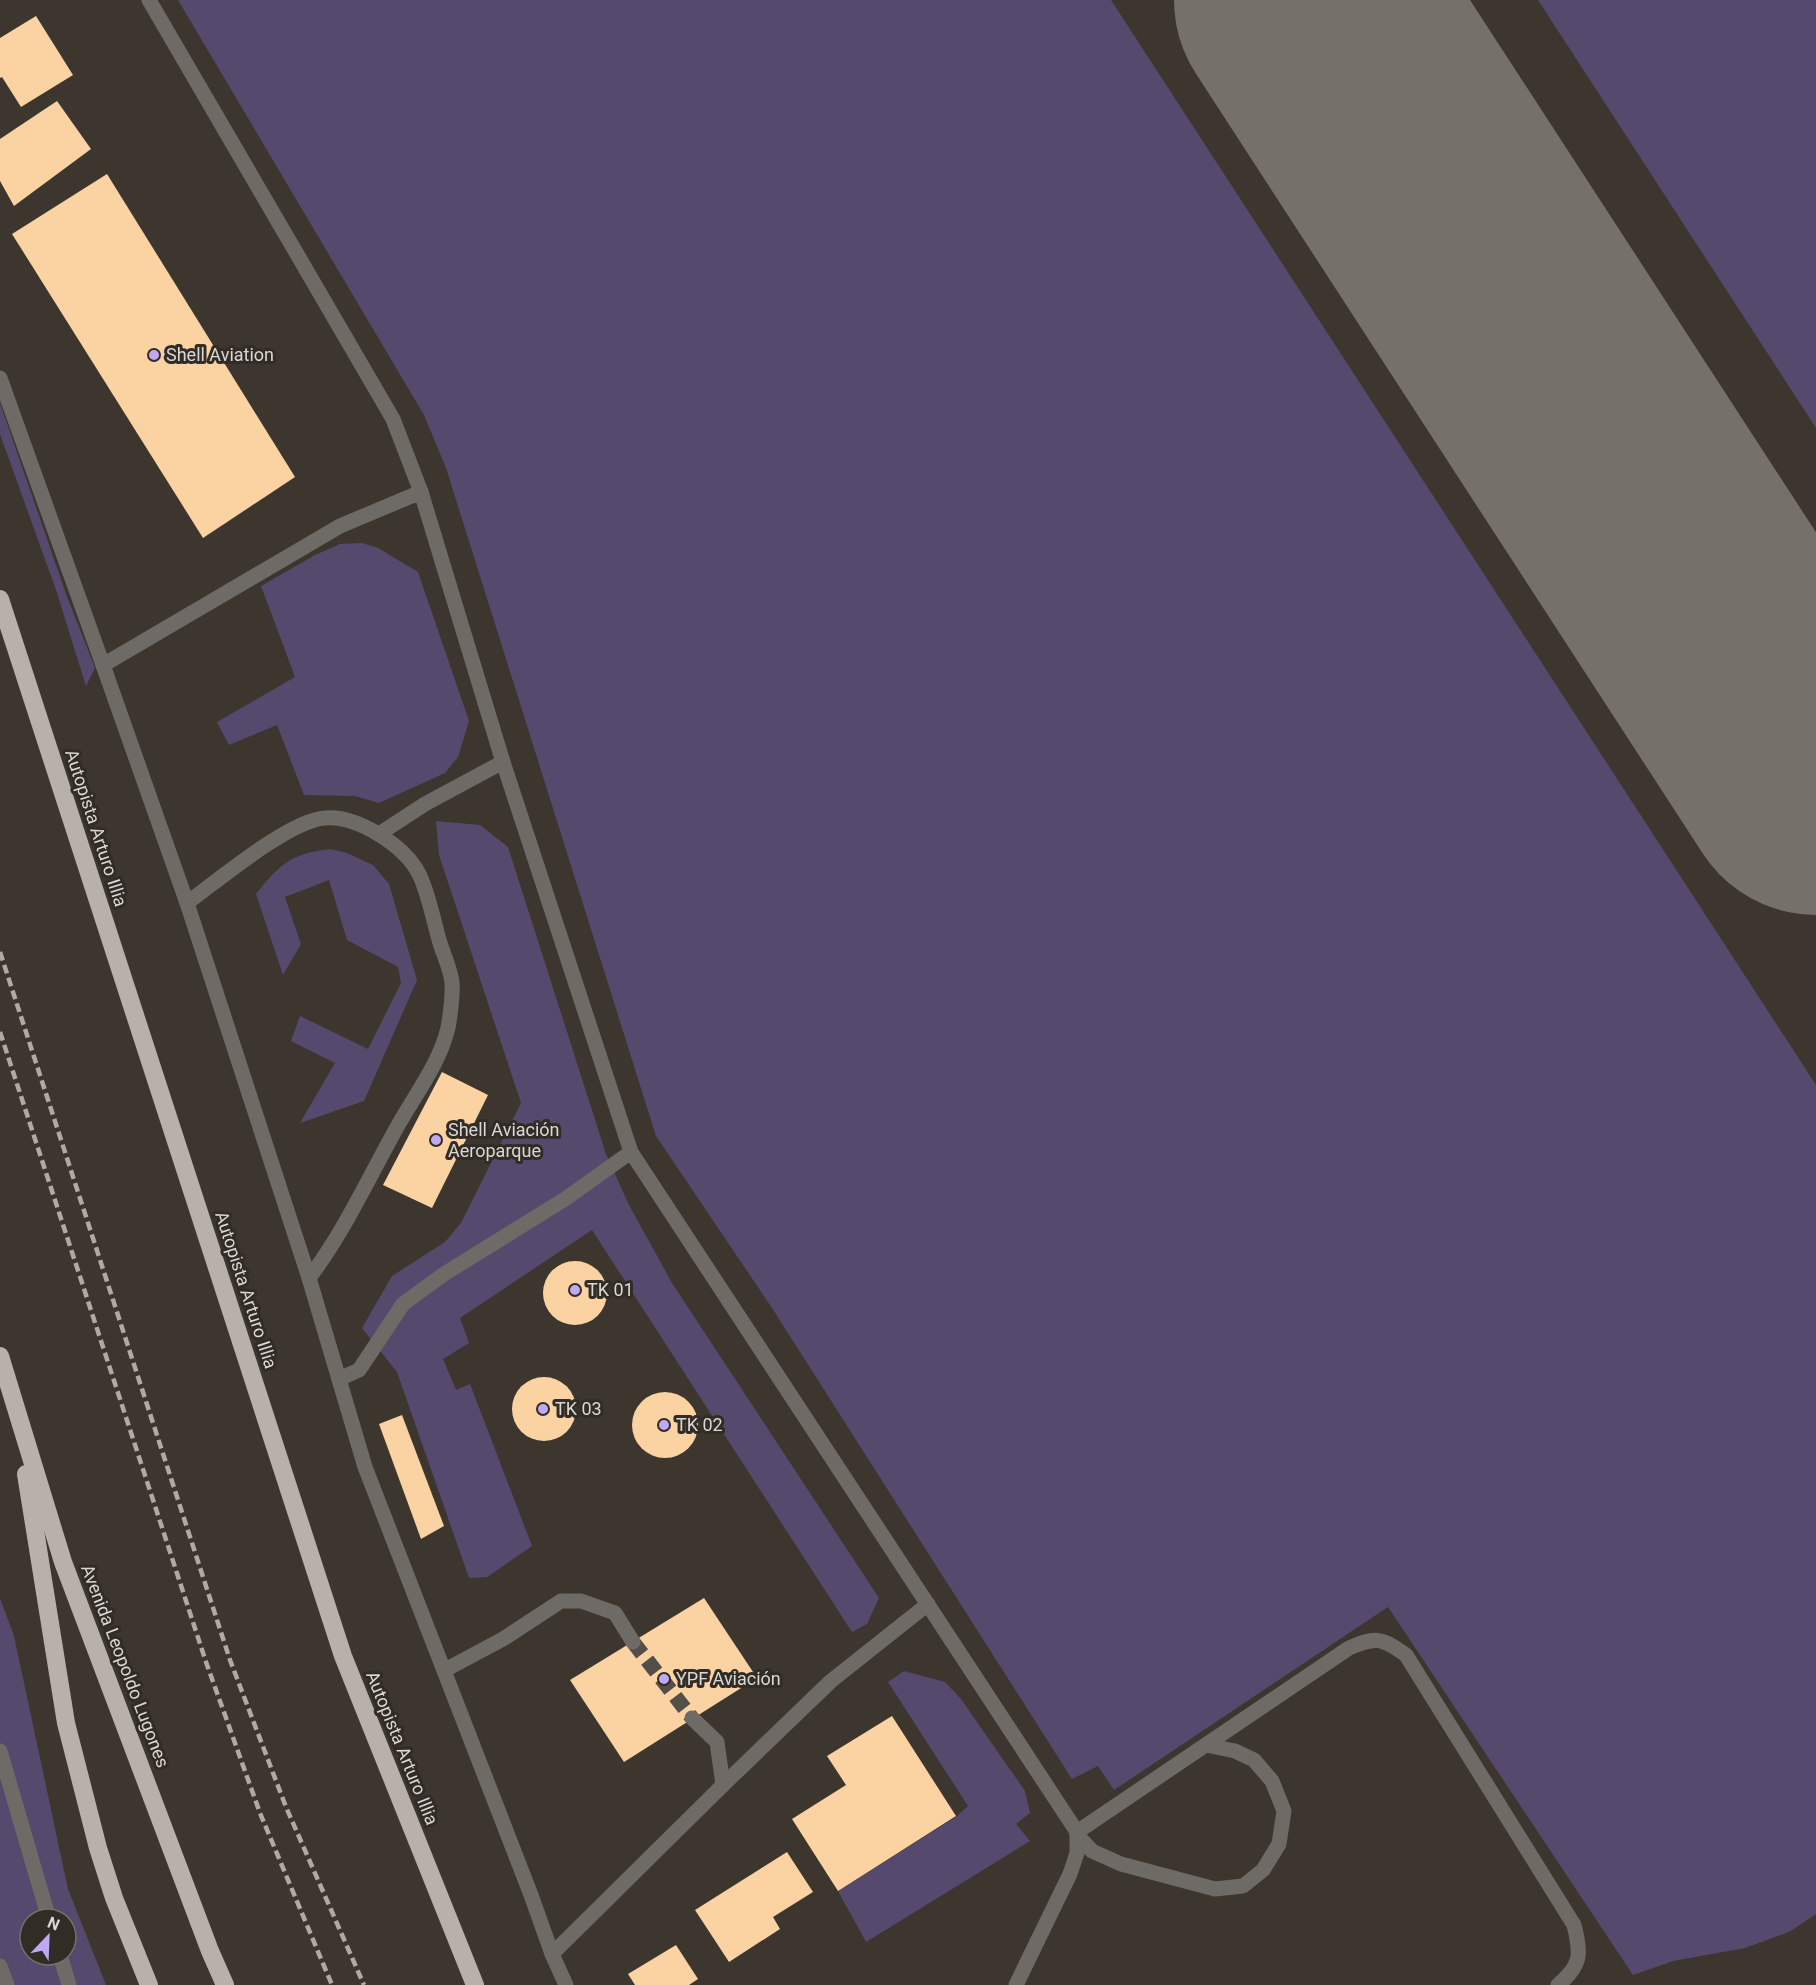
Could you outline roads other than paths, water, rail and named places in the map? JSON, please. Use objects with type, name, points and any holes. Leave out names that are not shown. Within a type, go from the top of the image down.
[{"type":"highway","name":"Autopista Arturo Illia","points":[[0,599],[343,1656],[475,1985]]},
{"type":"highway","name":"Avenida Leopoldo Lugones","points":[[0,1356],[63,1562],[210,1951],[225,1985]]},
{"type":"highway","points":[[15,1404],[66,1723],[107,1878],[149,1985]]},
{"type":"lane","points":[[148,0],[393,419],[421,492],[504,762],[631,1152],[1077,1833],[1092,1851],[1121,1864],[1215,1889],[1243,1886],[1263,1870],[1279,1844],[1284,1811],[1272,1781],[1254,1760],[1235,1751],[1206,1745]]},
{"type":"lane","points":[[0,378],[187,903],[309,1278],[365,1467],[445,1670],[552,1954],[566,1985]]},
{"type":"lane","points":[[103,665],[340,526],[421,492]]},
{"type":"lane","points":[[379,834],[425,804],[504,762]]},
{"type":"lane","points":[[187,903],[263,848],[298,826],[325,818],[357,823],[379,834],[400,849],[419,873],[452,983],[448,1028],[436,1060],[349,1216],[325,1257],[309,1278]]},
{"type":"lane","points":[[339,1379],[359,1370],[403,1304],[444,1274],[565,1199],[631,1152]]},
{"type":"lane","points":[[445,1670],[503,1639],[561,1601],[581,1601],[615,1613],[633,1642]]},
{"type":"lane","points":[[552,1954],[831,1681],[928,1604]]},
{"type":"lane","points":[[1077,1833],[1349,1648],[1369,1639],[1391,1644],[1406,1655],[1574,1925],[1580,1950],[1574,1970],[1558,1985]]},
{"type":"lane","points":[[693,1718],[717,1742],[723,1785]]},
{"type":"lane","points":[[0,1751],[46,1907]]},
{"type":"lane","points":[[1016,1985],[1070,1874],[1077,1854],[1077,1833]]},
{"type":"lane","points":[[0,1966],[7,1985]]},
{"type":"lane","points":[[64,1967],[69,1985]]},
{"type":"tunnel","points":[[633,1642],[692,1718]]},
{"type":"railway","points":[[0,952],[230,1660],[286,1807],[364,1985]]},
{"type":"railway","points":[[0,1032],[206,1662],[260,1813],[332,1985]]},
{"type":"place","name":"Shell Aviation","points":[[154,355]]},
{"type":"place","name":"Shell Aviación Aeroparque","points":[[436,1140]]},
{"type":"place","name":"TK 01","points":[[575,1290]]},
{"type":"place","name":"TK 03","points":[[543,1409]]},
{"type":"place","name":"TK 02","points":[[664,1425]]},
{"type":"place","name":"YPF Aviación","points":[[664,1679]]}]
